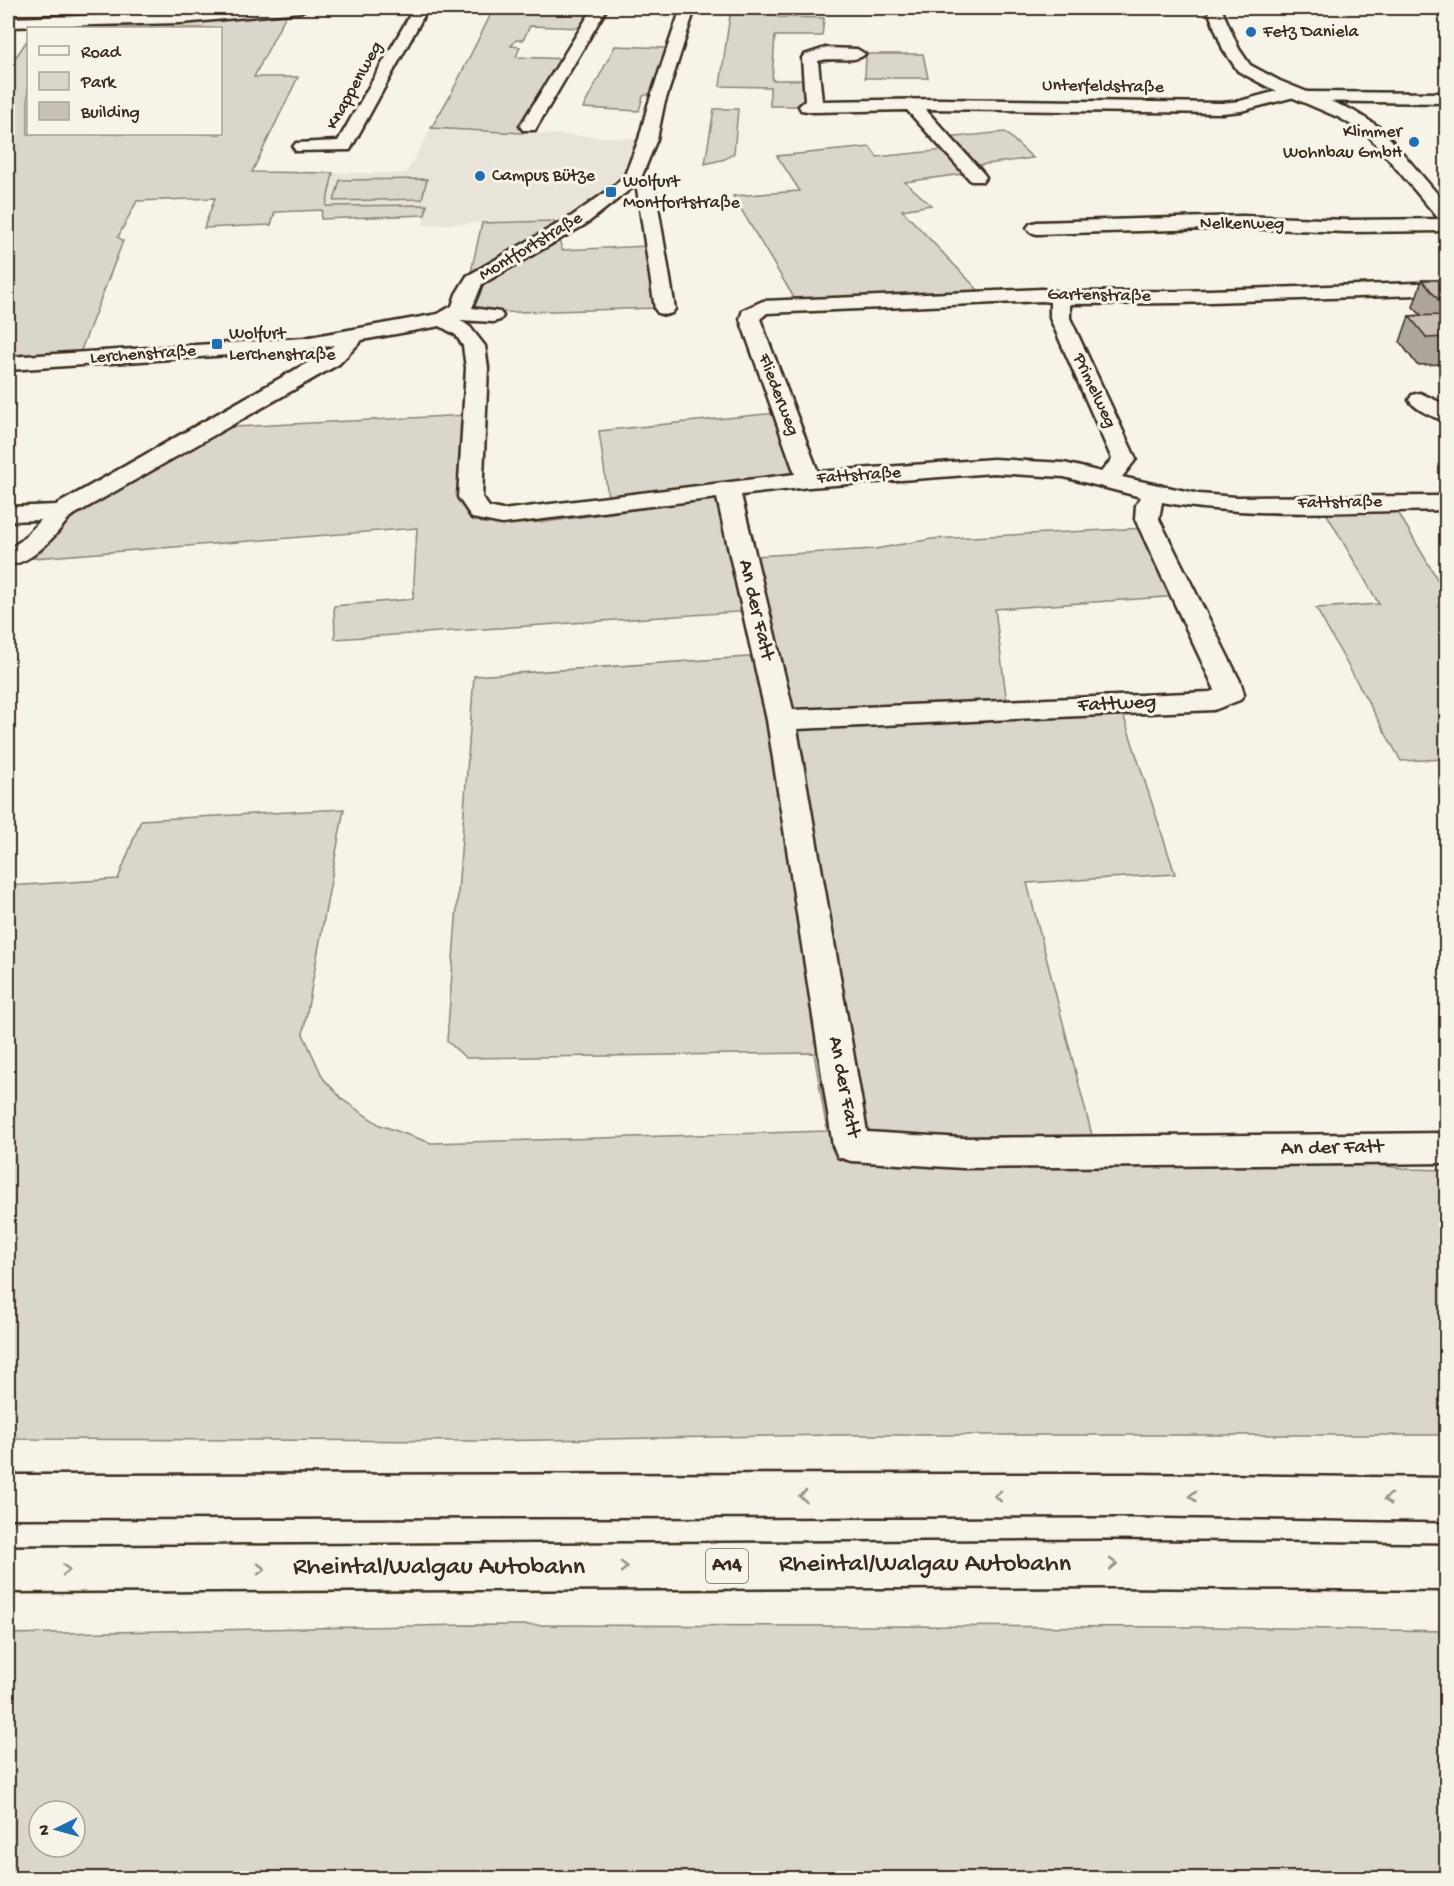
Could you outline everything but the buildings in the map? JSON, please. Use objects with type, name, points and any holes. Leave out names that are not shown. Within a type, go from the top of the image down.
[{"type":"main road","points":[[8,23],[182,18],[300,8]]},
{"type":"main road","name":"Knappenweg","points":[[302,147],[344,146],[421,8]]},
{"type":"main road","points":[[529,126],[600,8]]},
{"type":"main road","name":"Montfortstraße","points":[[451,316],[474,280],[565,229],[620,191],[630,181],[648,139],[656,105],[688,8]]},
{"type":"main road","points":[[1215,8],[1231,49],[1244,68],[1254,75],[1347,114],[1376,132],[1446,215]]},
{"type":"main road","name":"Unterfeldstraße","points":[[857,54],[825,53],[810,58],[810,106],[1222,108],[1299,94]]},
{"type":"main road","points":[[1299,94],[1446,98]]},
{"type":"main road","points":[[912,105],[977,177]]},
{"type":"main road","points":[[630,181],[642,184],[646,188],[665,309]]},
{"type":"main road","name":"Nelkenweg","points":[[1037,228],[1243,222],[1358,226],[1446,225]]},
{"type":"main road","name":"Gartenstraße","points":[[753,312],[763,307],[842,302],[1042,295],[1060,298],[1179,297],[1446,288]]},
{"type":"main road","name":"Primelweg","points":[[1060,298],[1060,318],[1124,459],[1108,479]]},
{"type":"main road","name":"Fliederweg","points":[[753,312],[750,314],[750,319],[809,480]]},
{"type":"main road","points":[[10,560],[35,541],[61,512],[331,359],[351,341],[351,337],[451,316],[493,316]]},
{"type":"main road","name":"Fattstraße","points":[[451,316],[474,346],[477,368],[470,497],[481,513],[502,517],[809,480],[1012,466],[1064,470],[1108,479],[1155,493],[1198,501],[1236,504],[1446,503]]},
{"type":"main road","name":"Lerchenstraße","points":[[8,363],[250,349],[351,337]]},
{"type":"main road","points":[[1420,400],[1446,414]]},
{"type":"main road","name":"An der Fatt","points":[[727,489],[781,720],[851,1146],[963,1153],[1444,1143]]},
{"type":"main road","name":"Fattweg","points":[[781,720],[1214,701],[1230,694],[1227,681],[1147,519],[1148,505],[1155,493]]},
{"type":"main road","points":[[8,514],[61,512]]},
{"type":"main road","points":[[8,1497],[1133,1495],[1446,1500]]},
{"type":"main road","name":"Rheintal/Walgau Autobahn","points":[[8,1570],[1112,1564],[1446,1568]]},
{"type":"shaded area","name":"Campus Bütze","points":[[431,128],[645,139],[627,180],[573,220],[423,225],[426,206],[326,206],[333,173],[406,173]]},
{"type":"green space","points":[[494,8],[597,8],[583,28],[530,26],[523,40],[516,40],[511,46],[520,47],[516,57],[568,59],[523,133],[431,128],[451,94]]},
{"type":"green space","points":[[731,8],[777,8],[778,17],[824,18],[822,36],[775,36],[772,80],[809,80],[813,106],[770,106],[770,87],[720,86]]},
{"type":"green space","points":[[289,9],[254,77],[298,77],[252,172],[333,173],[326,206],[427,205],[425,215],[321,219],[322,210],[275,212],[271,225],[204,228],[215,198],[137,201],[118,237],[123,241],[78,358],[8,361],[8,69],[27,40],[27,135],[222,135],[222,27],[37,27],[39,23]]},
{"type":"green space","points":[[615,46],[666,48],[652,93],[643,96],[639,111],[583,108]]},
{"type":"green space","points":[[866,54],[923,54],[928,78],[865,78]]},
{"type":"green space","points":[[714,109],[738,109],[734,153],[725,159],[705,164]]},
{"type":"green space","points":[[1005,132],[1033,158],[972,166],[969,173],[905,182],[931,205],[902,210],[981,293],[796,301],[733,196],[800,191],[777,156],[870,147],[877,157],[955,149],[945,138]]},
{"type":"green space","points":[[427,179],[422,199],[334,201],[340,180]]},
{"type":"green space","points":[[554,221],[562,250],[649,246],[658,308],[462,312],[482,223]]},
{"type":"green space","points":[[776,413],[796,471],[792,475],[608,497],[599,431]]},
{"type":"green space","points":[[468,415],[470,512],[481,523],[545,522],[721,498],[738,557],[875,549],[932,539],[1146,528],[1179,596],[995,609],[1008,712],[1121,708],[1175,874],[1027,883],[1095,1147],[1339,1160],[1409,1169],[1446,1170],[1446,1435],[836,1435],[482,1441],[8,1439],[8,886],[118,879],[141,820],[344,809],[303,1034],[323,1078],[343,1100],[380,1125],[431,1143],[827,1131],[814,1053],[466,1058],[447,1041],[474,676],[762,656],[751,611],[335,639],[334,606],[413,599],[417,528],[21,559],[81,506],[214,428]]},
{"type":"green space","points":[[1325,511],[1398,512],[1440,584],[1446,584],[1446,759],[1401,761],[1316,608],[1379,604]]},
{"type":"green space","points":[[465,1625],[1213,1627],[1446,1631],[1446,1878],[8,1878],[8,1634]]},
{"type":"place","name":"Fetz Daniela","points":[[1251,32]]},
{"type":"place","name":"Klimmer Wohnbau GmbH","points":[[1414,142]]},
{"type":"place","name":"Campus Bütze","points":[[480,176]]},
{"type":"place","name":"Wolfurt Montfortstraße","points":[[611,192]]},
{"type":"place","name":"Wolfurt Lerchenstraße","points":[[217,344]]}]
